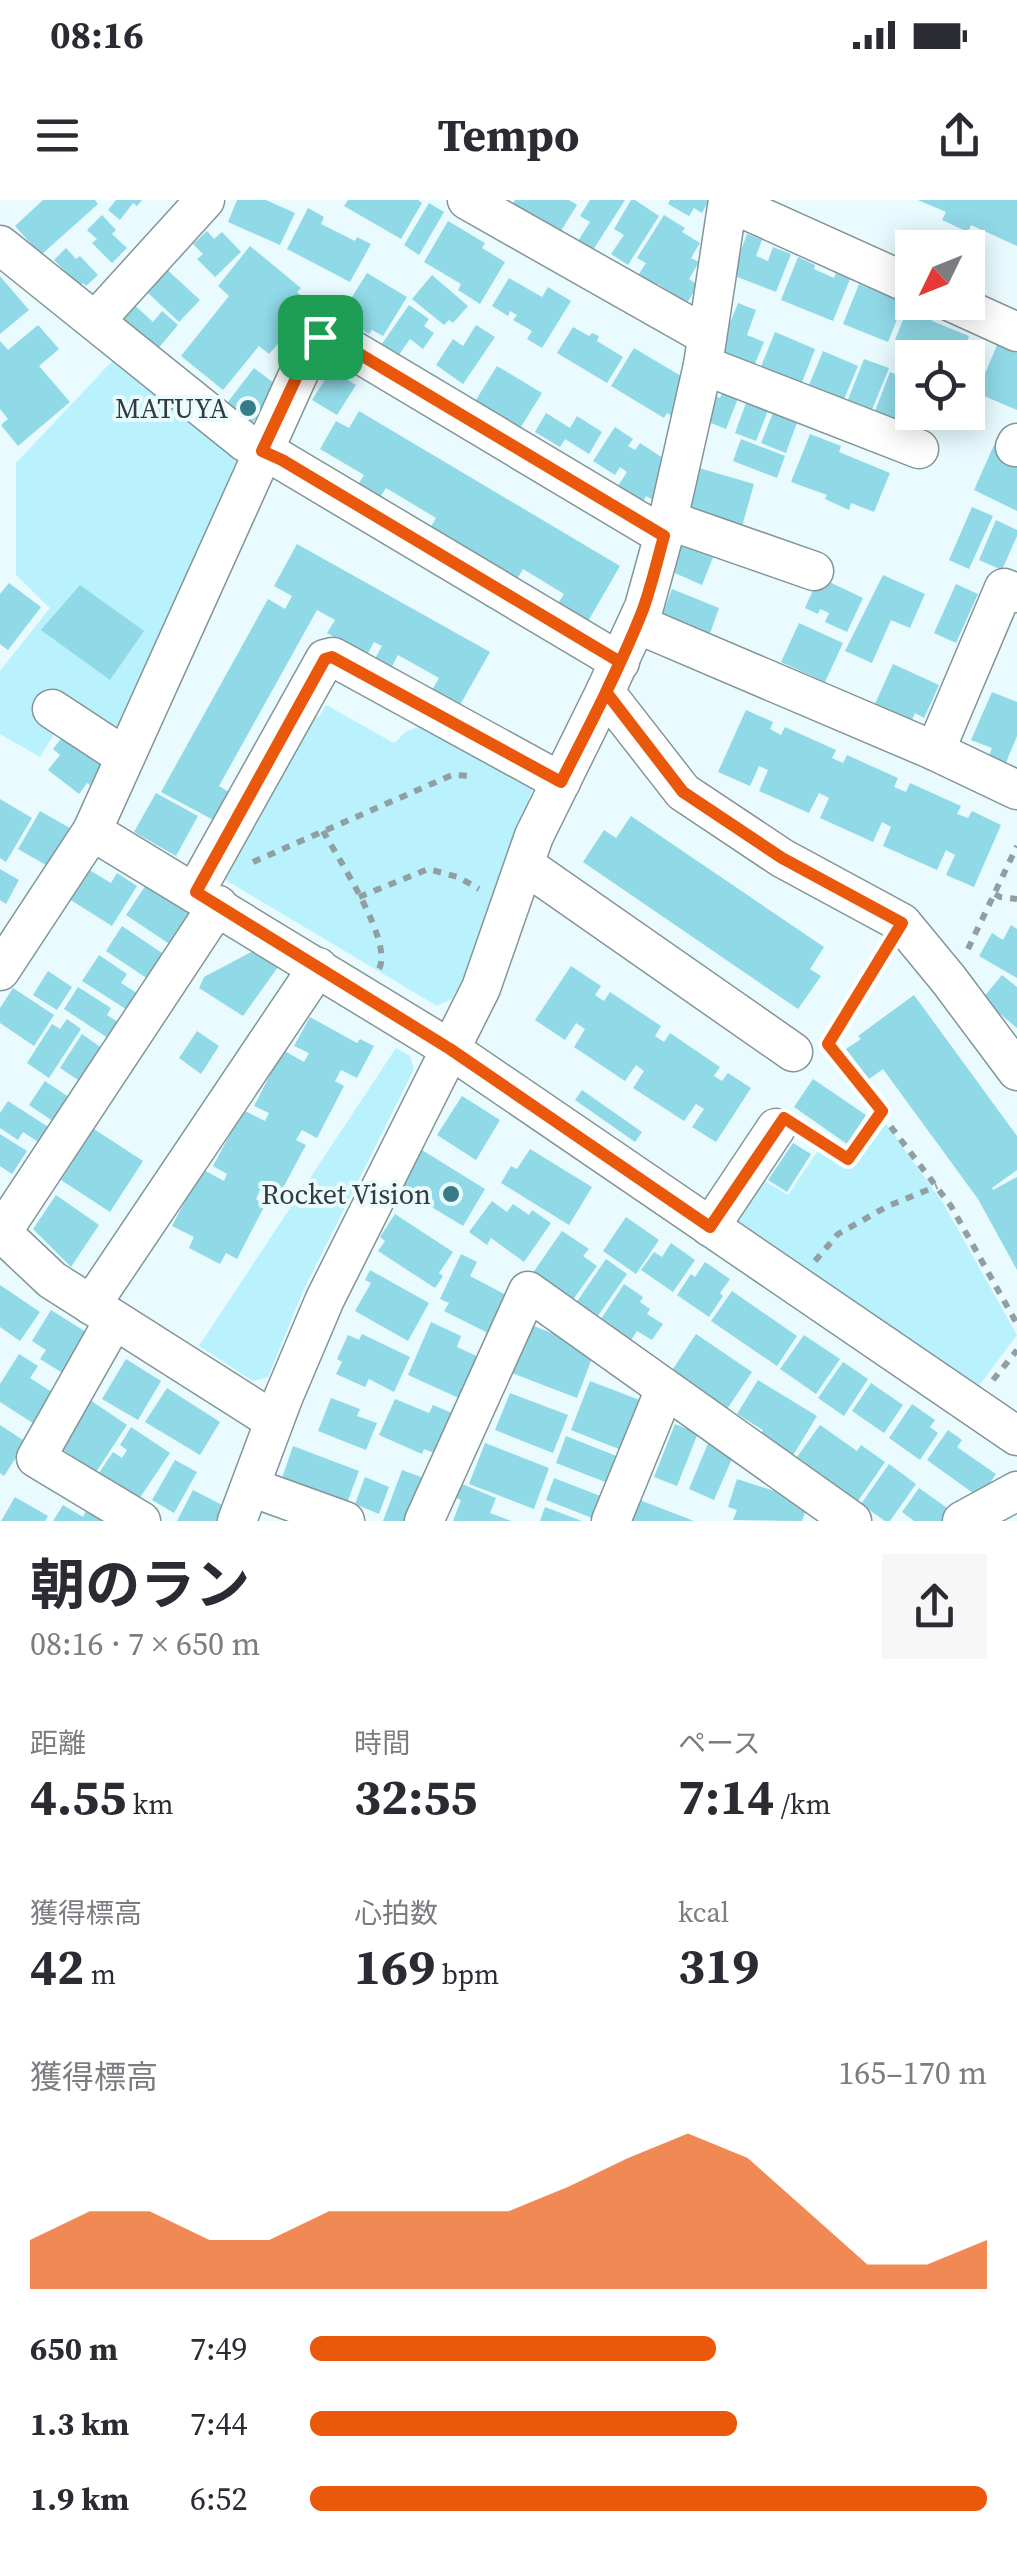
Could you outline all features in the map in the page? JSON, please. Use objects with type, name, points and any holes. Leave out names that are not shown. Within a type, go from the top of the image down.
[{"type":"street","points":[[96,320],[205,200]]},
{"type":"street","points":[[467,200],[705,350],[919,449]]},
{"type":"street","points":[[345,1521],[244,1504],[325,1300],[481,988],[534,836],[637,624],[666,528],[705,350],[728,201],[895,277]]},
{"type":"street","points":[[0,245],[245,442],[282,460],[612,677],[683,792],[782,858],[902,923],[1017,1071]]},
{"type":"street","points":[[985,317],[1017,332]]},
{"type":"street","points":[[0,971],[92,830],[262,451],[312,344],[320,337],[331,337],[666,528],[814,572]]},
{"type":"street","points":[[935,751],[1004,588],[1017,593]]},
{"type":"street","points":[[637,624],[1017,790]]},
{"type":"street","points":[[274,1421],[52,1280],[0,1233],[208,899],[325,659],[332,657],[561,782]]},
{"type":"street","points":[[52,709],[125,757]]},
{"type":"street","points":[[92,830],[450,1049],[1017,1436]]},
{"type":"street","points":[[525,865],[793,1052]]},
{"type":"street","points":[[141,1521],[28,1468],[103,1312],[318,967]]},
{"type":"street","points":[[710,1227],[776,1128]]},
{"type":"street","points":[[424,1521],[528,1291],[852,1521]]},
{"type":"street","points":[[611,1521],[666,1389]]},
{"type":"street","points":[[962,1521],[1017,1491]]},
{"type":"path","points":[[208,899],[224,874],[452,775],[481,776]]},
{"type":"path","points":[[323,831],[379,934],[384,960],[364,996]]},
{"type":"path","points":[[965,956],[1017,846]]},
{"type":"path","points":[[360,897],[428,869],[458,877],[511,906]]},
{"type":"path","points":[[994,894],[1017,898]]},
{"type":"path","points":[[902,923],[828,1044],[951,1206],[1017,1324]]},
{"type":"path","points":[[776,1128],[784,1118],[848,1159],[882,1111]]},
{"type":"path","points":[[806,1274],[838,1234],[888,1206],[936,1186]]},
{"type":"shaded area","points":[[119,354],[234,446],[242,467],[113,755],[61,723],[40,757],[0,734],[0,671],[50,608],[16,575],[16,463]]},
{"type":"shaded area","points":[[326,705],[394,743],[407,731],[432,722],[536,780],[463,978],[452,999],[437,1006],[217,875],[300,721],[319,717]]},
{"type":"shaded area","points":[[396,1048],[410,1056],[414,1069],[303,1291],[268,1377],[253,1381],[199,1346]]},
{"type":"shaded area","points":[[886,1124],[943,1203],[1017,1335],[978,1387],[732,1220],[761,1179],[788,1195],[819,1149],[852,1169]]},
{"type":"building","points":[[43,200],[95,200],[98,204],[41,255],[15,226]]},
{"type":"building","points":[[116,200],[142,200],[137,206],[133,203],[120,220],[108,210]]},
{"type":"building","points":[[237,200],[266,200],[295,213],[280,245],[228,222]]},
{"type":"building","points":[[348,200],[422,203],[401,239],[344,206]]},
{"type":"building","points":[[515,200],[569,200],[577,205],[559,234],[512,206]]},
{"type":"building","points":[[590,200],[625,200],[593,250],[578,241],[590,222],[580,216]]},
{"type":"building","points":[[631,200],[659,216],[628,265],[611,254],[624,235],[614,229]]},
{"type":"building","points":[[670,200],[709,200],[702,213],[694,208],[689,216],[668,204]]},
{"type":"building","points":[[918,200],[1017,200],[1017,246],[971,225],[964,230],[942,220],[946,212]]},
{"type":"building","points":[[429,203],[444,212],[419,255],[404,245]]},
{"type":"building","points":[[308,208],[324,217],[321,224],[355,241],[357,237],[371,244],[350,282],[287,249]]},
{"type":"building","points":[[102,215],[116,230],[112,234],[127,248],[112,263],[92,243],[97,239],[87,230]]},
{"type":"building","points":[[664,215],[700,243],[691,258],[699,262],[689,279],[698,285],[687,303],[658,284],[655,289],[637,277],[646,263],[637,258]]},
{"type":"building","points":[[448,221],[485,243],[482,248],[505,262],[480,304],[458,290],[461,284],[424,262]]},
{"type":"building","points":[[207,231],[214,239],[222,232],[241,252],[215,277],[197,259],[203,254],[193,244]]},
{"type":"building","points":[[747,234],[762,240],[756,256],[768,261],[773,247],[791,254],[776,292],[732,275]]},
{"type":"building","points":[[250,246],[301,288],[297,292],[305,299],[269,354],[259,346],[223,390],[181,356],[229,296],[218,286]]},
{"type":"building","points":[[66,248],[98,275],[86,286],[83,283],[76,289],[54,260]]},
{"type":"building","points":[[798,257],[834,278],[836,273],[850,279],[833,321],[781,300]]},
{"type":"building","points":[[162,265],[200,300],[179,322],[146,291]]},
{"type":"building","points":[[367,273],[407,297],[383,336],[372,330],[369,334],[340,316]]},
{"type":"building","points":[[432,275],[468,306],[453,323],[449,320],[444,325],[412,299]]},
{"type":"building","points":[[0,276],[29,310],[0,334]]},
{"type":"building","points":[[509,278],[542,297],[548,287],[571,301],[542,348],[527,339],[532,331],[513,320],[517,315],[510,311],[508,316],[492,306]]},
{"type":"building","points":[[859,284],[895,298],[897,320],[888,342],[843,324]]},
{"type":"building","points":[[131,302],[153,322],[162,311],[178,325],[156,351],[115,322]]},
{"type":"building","points":[[738,303],[756,310],[747,335],[764,342],[754,366],[718,352]]},
{"type":"building","points":[[409,305],[429,319],[424,326],[434,333],[423,349],[410,339],[396,359],[379,348]]},
{"type":"building","points":[[903,320],[932,320],[969,336],[968,340],[895,340]]},
{"type":"building","points":[[38,325],[59,349],[39,366],[70,402],[18,446],[1,425],[8,419],[0,409],[0,341],[8,350]]},
{"type":"building","points":[[476,325],[495,337],[463,384],[436,365],[453,339],[463,346]]},
{"type":"building","points":[[573,327],[589,336],[599,336],[597,341],[623,357],[607,383],[557,353]]},
{"type":"building","points":[[775,332],[815,349],[799,390],[758,374]]},
{"type":"building","points":[[997,345],[1017,353],[1017,410],[985,396],[985,374]]},
{"type":"building","points":[[634,348],[686,379],[676,396],[684,400],[673,417],[667,413],[664,418],[611,386]]},
{"type":"building","points":[[823,351],[858,366],[842,404],[807,390]]},
{"type":"building","points":[[864,359],[889,368],[869,417],[845,407]]},
{"type":"building","points":[[497,366],[542,393],[519,430],[474,403]]},
{"type":"building","points":[[254,368],[274,383],[274,395],[249,427],[224,407]]},
{"type":"building","points":[[331,370],[356,385],[337,415],[312,400]]},
{"type":"building","points":[[890,372],[895,374],[895,425],[873,416]]},
{"type":"building","points":[[725,386],[740,393],[726,429],[703,420],[708,393],[720,398]]},
{"type":"building","points":[[747,400],[769,408],[756,441],[735,433]]},
{"type":"building","points":[[775,408],[799,417],[786,453],[761,443]]},
{"type":"building","points":[[359,411],[620,566],[587,623],[557,605],[564,594],[523,569],[516,581],[429,530],[436,518],[386,488],[378,501],[356,488],[364,475],[320,449],[336,421],[349,428]]},
{"type":"building","points":[[546,413],[570,428],[577,416],[602,432],[589,454],[565,439],[560,447],[535,432]]},
{"type":"building","points":[[615,427],[633,439],[628,446],[635,450],[640,443],[669,462],[657,481],[666,486],[656,502],[646,496],[643,502],[618,486],[627,472],[620,467],[615,475],[593,461]]},
{"type":"building","points":[[907,430],[927,430],[924,437]]},
{"type":"building","points":[[810,434],[841,446],[839,452],[890,473],[874,512],[851,503],[849,510],[825,499],[827,495],[791,482]]},
{"type":"building","points":[[741,439],[785,456],[777,478],[733,461]]},
{"type":"building","points":[[994,445],[1017,455],[1017,511],[974,490]]},
{"type":"building","points":[[699,468],[754,484],[741,530],[686,513]]},
{"type":"building","points":[[972,507],[993,516],[969,569],[949,560]]},
{"type":"building","points":[[996,520],[1017,530],[1002,570],[979,560]]},
{"type":"building","points":[[681,536],[716,550],[702,585],[668,570]]},
{"type":"building","points":[[297,544],[490,652],[460,705],[432,690],[439,678],[398,655],[389,672],[373,662],[382,646],[374,642],[367,655],[327,633],[335,620],[317,610],[219,786],[232,794],[217,822],[161,792],[268,599],[285,609],[292,596],[274,586]]},
{"type":"building","points":[[883,575],[925,594],[910,628],[891,620],[872,663],[845,651]]},
{"type":"building","points":[[819,577],[863,598],[847,632],[825,622],[829,613],[820,609],[818,614],[805,608]]},
{"type":"building","points":[[9,583],[41,607],[8,650],[0,644],[0,594]]},
{"type":"building","points":[[956,584],[978,594],[956,643],[934,633]]},
{"type":"building","points":[[80,585],[144,631],[110,680],[41,630]]},
{"type":"building","points":[[672,589],[719,608],[708,639],[660,621]]},
{"type":"building","points":[[799,623],[843,643],[825,682],[781,662]]},
{"type":"building","points":[[893,664],[939,685],[924,718],[915,713],[911,722],[874,706]]},
{"type":"building","points":[[992,692],[1017,702],[1017,736],[1005,765],[988,758],[992,748],[971,740]]},
{"type":"building","points":[[746,710],[773,722],[770,729],[781,735],[785,727],[836,750],[832,758],[843,763],[847,755],[898,778],[894,787],[906,792],[910,783],[961,806],[957,814],[968,818],[972,811],[1001,825],[974,887],[946,875],[955,855],[946,850],[937,870],[883,846],[891,827],[882,822],[873,842],[820,818],[829,798],[819,793],[809,813],[759,791],[768,770],[759,766],[750,786],[718,772]]},
{"type":"building","points":[[64,735],[106,767],[92,786],[87,783],[79,794],[48,770],[60,755],[53,749]]},
{"type":"building","points":[[156,793],[198,816],[176,856],[134,832]]},
{"type":"building","points":[[0,799],[32,818],[6,862],[0,858]]},
{"type":"building","points":[[40,811],[75,831],[53,869],[18,849]]},
{"type":"building","points":[[631,816],[824,947],[810,969],[821,976],[798,1009],[583,862],[604,830],[616,838]]},
{"type":"building","points":[[0,869],[19,880],[6,904],[0,900]]},
{"type":"building","points":[[88,869],[111,883],[117,873],[137,886],[112,926],[69,899]]},
{"type":"building","points":[[146,885],[194,917],[174,947],[126,915]]},
{"type":"building","points":[[1011,925],[1017,929],[1017,978],[979,956],[992,933],[1003,940]]},
{"type":"building","points":[[122,926],[165,955],[148,979],[106,951]]},
{"type":"building","points":[[255,950],[278,967],[243,1016],[199,988],[204,977]]},
{"type":"building","points":[[99,955],[127,974],[121,983],[140,995],[129,1011],[82,981]]},
{"type":"building","points":[[571,966],[601,986],[595,995],[604,1001],[610,992],[661,1026],[655,1036],[664,1042],[670,1033],[720,1067],[714,1076],[722,1081],[728,1073],[751,1088],[716,1142],[692,1127],[704,1109],[696,1104],[684,1121],[633,1088],[644,1071],[636,1065],[625,1081],[574,1047],[585,1029],[576,1023],[565,1040],[535,1020]]},
{"type":"building","points":[[48,971],[72,987],[57,1010],[33,995]]},
{"type":"building","points":[[1002,975],[1017,987],[1017,1028],[982,999]]},
{"type":"building","points":[[78,987],[111,1008],[107,1015],[121,1024],[111,1040],[64,1009]]},
{"type":"building","points":[[13,988],[54,1015],[34,1046],[0,1023],[0,1008]]},
{"type":"building","points":[[914,995],[1017,1136],[1017,1170],[992,1188],[1017,1177],[1017,1270],[978,1199],[883,1069],[869,1079],[846,1049]]},
{"type":"building","points":[[310,1017],[357,1043],[360,1039],[374,1046],[357,1078],[341,1070],[335,1081],[344,1086],[317,1138],[302,1130],[296,1140],[306,1145],[277,1199],[260,1190],[256,1199],[265,1205],[237,1259],[226,1253],[220,1264],[189,1248],[194,1237],[172,1226],[202,1169],[224,1181],[227,1174],[213,1166],[243,1110],[265,1121],[269,1113],[254,1106],[283,1050],[304,1062],[309,1053],[294,1046]]},
{"type":"building","points":[[67,1019],[81,1029],[49,1078],[27,1063],[52,1024],[60,1029]]},
{"type":"building","points":[[197,1031],[219,1046],[201,1074],[179,1058]]},
{"type":"building","points":[[82,1034],[103,1049],[81,1082],[60,1068]]},
{"type":"building","points":[[813,1079],[866,1115],[847,1144],[794,1107]]},
{"type":"building","points":[[45,1081],[73,1100],[57,1124],[29,1105]]},
{"type":"building","points":[[582,1090],[642,1132],[635,1142],[575,1100]]},
{"type":"building","points":[[462,1096],[500,1120],[476,1160],[437,1135]]},
{"type":"building","points":[[8,1101],[53,1130],[43,1145],[23,1132],[18,1140],[0,1128],[0,1113]]},
{"type":"building","points":[[94,1129],[143,1161],[110,1212],[61,1180]]},
{"type":"building","points":[[0,1134],[27,1151],[12,1174],[0,1166]]},
{"type":"building","points":[[793,1143],[811,1154],[787,1192],[768,1180]]},
{"type":"building","points":[[530,1149],[592,1187],[569,1225],[501,1183],[511,1166],[517,1169]]},
{"type":"building","points":[[422,1150],[485,1189],[463,1226],[400,1188]]},
{"type":"building","points":[[56,1195],[99,1225],[71,1267],[33,1229]]},
{"type":"building","points":[[492,1201],[507,1212],[513,1204],[529,1215],[532,1210],[551,1223],[524,1262],[491,1238],[487,1245],[469,1232]]},
{"type":"building","points":[[395,1214],[453,1252],[439,1273],[443,1276],[435,1288],[378,1251],[385,1241],[380,1237]]},
{"type":"building","points":[[626,1217],[659,1240],[636,1274],[603,1251]]},
{"type":"building","points":[[562,1231],[589,1249],[583,1256],[597,1266],[570,1304],[530,1277]]},
{"type":"building","points":[[671,1243],[695,1260],[673,1292],[641,1270],[654,1252],[662,1257]]},
{"type":"building","points":[[461,1254],[477,1262],[470,1276],[510,1297],[492,1335],[444,1311],[449,1303],[440,1299]]},
{"type":"building","points":[[606,1259],[627,1274],[595,1320],[574,1306]]},
{"type":"building","points":[[705,1262],[730,1279],[709,1317],[677,1295]]},
{"type":"building","points":[[370,1270],[429,1303],[408,1341],[355,1311],[371,1283],[365,1280]]},
{"type":"building","points":[[624,1284],[643,1297],[640,1302],[650,1309],[647,1314],[663,1324],[652,1340],[637,1331],[631,1340],[601,1319]]},
{"type":"building","points":[[0,1285],[40,1312],[20,1341],[0,1327]]},
{"type":"building","points":[[732,1291],[797,1336],[777,1366],[711,1321]]},
{"type":"building","points":[[51,1310],[94,1337],[69,1377],[40,1359],[46,1350],[32,1341]]},
{"type":"building","points":[[431,1322],[461,1336],[457,1347],[481,1358],[461,1399],[408,1375]]},
{"type":"building","points":[[526,1323],[595,1350],[577,1398],[507,1371]]},
{"type":"building","points":[[362,1334],[410,1357],[394,1392],[369,1379],[365,1387],[336,1374],[342,1362],[337,1359],[348,1335],[359,1340]]},
{"type":"building","points":[[696,1334],[752,1372],[727,1409],[671,1372]]},
{"type":"building","points":[[804,1335],[840,1359],[816,1394],[780,1369]]},
{"type":"building","points":[[19,1354],[38,1366],[30,1378],[55,1394],[36,1425],[0,1402],[0,1384]]},
{"type":"building","points":[[126,1359],[161,1381],[138,1420],[102,1399]]},
{"type":"building","points":[[843,1362],[868,1379],[844,1416],[818,1398]]},
{"type":"building","points":[[758,1380],[817,1416],[792,1457],[759,1436],[763,1430],[737,1414]]},
{"type":"building","points":[[590,1381],[650,1404],[631,1454],[571,1430]]},
{"type":"building","points":[[871,1383],[903,1405],[884,1433],[852,1411]]},
{"type":"building","points":[[167,1388],[220,1422],[200,1455],[145,1422]]},
{"type":"building","points":[[510,1393],[568,1415],[553,1453],[495,1430]]},
{"type":"building","points":[[331,1398],[360,1409],[357,1416],[377,1423],[366,1450],[318,1431]]},
{"type":"building","points":[[395,1399],[429,1413],[433,1405],[459,1416],[442,1456],[424,1449],[422,1454],[379,1435]]},
{"type":"building","points":[[90,1400],[127,1425],[96,1472],[59,1447]]},
{"type":"building","points":[[912,1404],[935,1420],[930,1427],[938,1433],[920,1460],[889,1438]]},
{"type":"building","points":[[675,1424],[698,1433],[677,1486],[654,1477]]},
{"type":"building","points":[[0,1425],[26,1442],[4,1476],[0,1473]]},
{"type":"building","points":[[820,1425],[857,1451],[861,1445],[885,1462],[858,1501],[797,1457]]},
{"type":"building","points":[[131,1427],[170,1453],[137,1502],[97,1476],[113,1452],[122,1458],[127,1450],[120,1445]]},
{"type":"building","points":[[948,1430],[962,1440],[957,1447],[996,1474],[980,1498],[927,1460]]},
{"type":"building","points":[[566,1436],[624,1459],[613,1485],[556,1463]]},
{"type":"building","points":[[709,1441],[735,1452],[714,1500],[689,1489]]},
{"type":"building","points":[[485,1443],[549,1468],[534,1509],[469,1484]]},
{"type":"building","points":[[293,1446],[359,1471],[345,1508],[280,1484]]},
{"type":"building","points":[[175,1460],[197,1472],[174,1513],[152,1500]]},
{"type":"building","points":[[889,1464],[916,1484],[890,1521],[885,1521],[861,1504]]},
{"type":"building","points":[[402,1470],[435,1482],[420,1521],[383,1521]]},
{"type":"building","points":[[365,1477],[389,1487],[379,1514],[355,1504]]},
{"type":"building","points":[[554,1478],[608,1499],[600,1521],[546,1500]]},
{"type":"building","points":[[737,1479],[809,1502],[802,1521],[733,1520],[737,1510],[728,1507]]},
{"type":"building","points":[[455,1481],[496,1498],[490,1513],[511,1521],[453,1521],[461,1500],[449,1495]]},
{"type":"building","points":[[919,1488],[950,1510],[942,1521],[914,1521],[902,1512]]},
{"type":"building","points":[[193,1490],[234,1511],[228,1521],[177,1521]]},
{"type":"building","points":[[15,1497],[48,1516],[45,1521],[1,1521]]},
{"type":"building","points":[[637,1499],[694,1521],[629,1521]]},
{"type":"building","points":[[63,1505],[83,1517],[89,1505],[105,1515],[102,1521],[53,1521]]},
{"type":"building","points":[[545,1507],[582,1521],[540,1521]]},
{"type":"place","name":"MATUYA","points":[[248,408]]},
{"type":"place","name":"Rocket Vision","points":[[451,1194]]},
{"type":"route","points":[[320,337],[312,344],[262,451],[620,662],[606,692],[683,792],[782,858],[902,923],[828,1044],[882,1111],[848,1159],[784,1118],[710,1227],[450,1049],[196,892],[325,659],[332,657],[561,782],[606,692],[620,662],[637,624],[664,536],[331,337],[320,337]]}]
